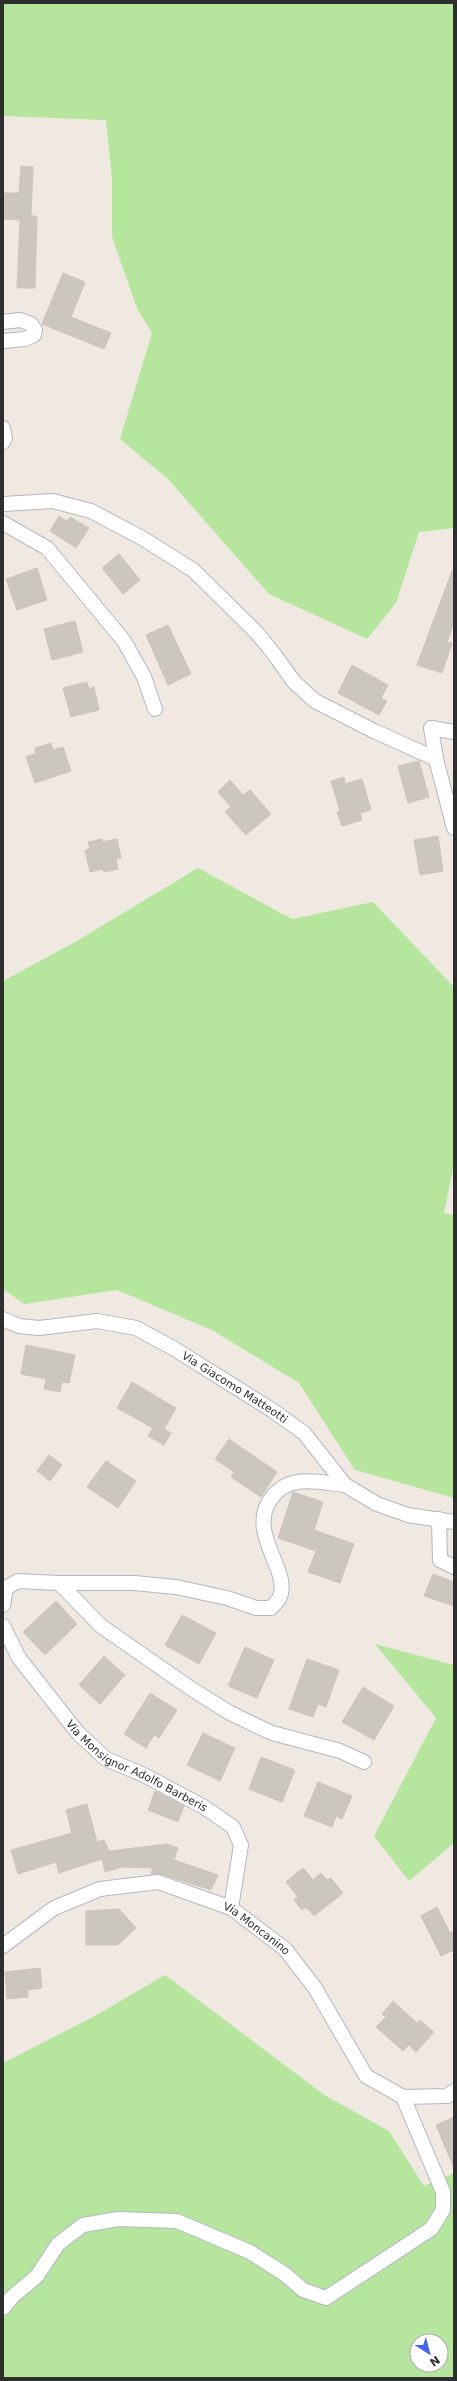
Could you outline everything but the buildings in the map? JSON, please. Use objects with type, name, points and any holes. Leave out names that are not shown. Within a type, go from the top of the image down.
[{"type":"street","points":[[3,322],[20,320],[32,324],[35,330],[34,335],[25,339],[3,341]]},
{"type":"street","points":[[3,428],[5,438],[3,442]]},
{"type":"street","points":[[3,504],[53,501],[91,511],[142,538],[193,570],[256,632],[294,682],[315,701],[374,731],[436,759]]},
{"type":"street","points":[[3,522],[46,548],[124,641],[144,677],[155,709]]},
{"type":"street","points":[[454,732],[432,728],[436,759],[454,828]]},
{"type":"street","name":"Via Giacomo Matteotti","points":[[3,1319],[19,1326],[40,1328],[97,1321],[136,1328],[173,1348],[272,1410],[304,1433],[345,1485],[377,1504],[408,1515],[439,1518],[454,1522]]},
{"type":"street","points":[[3,1605],[6,1588],[18,1581],[58,1583],[134,1583],[176,1587],[227,1598],[256,1608],[270,1608],[279,1599],[282,1585],[263,1531],[265,1508],[274,1494],[285,1484],[304,1480],[345,1485]]},
{"type":"street","points":[[439,1518],[440,1560],[454,1567]]},
{"type":"street","points":[[58,1583],[101,1626],[190,1688],[230,1713],[272,1733],[340,1750],[364,1762]]},
{"type":"street","name":"Via Monsignor Adolfo Barberis","points":[[3,1626],[19,1658],[78,1733],[106,1759],[144,1775],[204,1807],[233,1827],[241,1845],[231,1908]]},
{"type":"street","name":"Via Moncanino","points":[[3,1946],[54,1908],[100,1889],[158,1882],[231,1908],[285,1949],[315,1988],[366,2076],[403,2097]]},
{"type":"street","points":[[3,2308],[12,2297],[37,2276],[58,2244],[83,2225],[118,2219],[177,2221],[250,2252],[286,2275],[303,2290],[326,2298],[431,2229],[443,2210],[443,2192],[403,2097],[447,2096],[454,2091]]},
{"type":"green space","points":[[3,3],[454,3],[454,528],[419,532],[396,603],[367,639],[269,594],[168,479],[120,439],[152,333],[137,308],[112,237],[112,178],[106,120],[3,116]]},
{"type":"green space","points":[[198,868],[292,919],[373,902],[454,987],[454,1164],[444,1213],[454,1215],[454,1498],[355,1470],[299,1383],[212,1330],[117,1290],[24,1304],[3,1289],[3,981],[75,942]]},
{"type":"green space","points":[[375,1644],[454,1665],[454,1843],[409,1881],[374,1836],[436,1718]]},
{"type":"green space","points":[[165,1975],[326,2096],[389,2131],[424,2186],[454,2173],[454,2378],[3,2378],[3,2063],[93,2017]]}]
